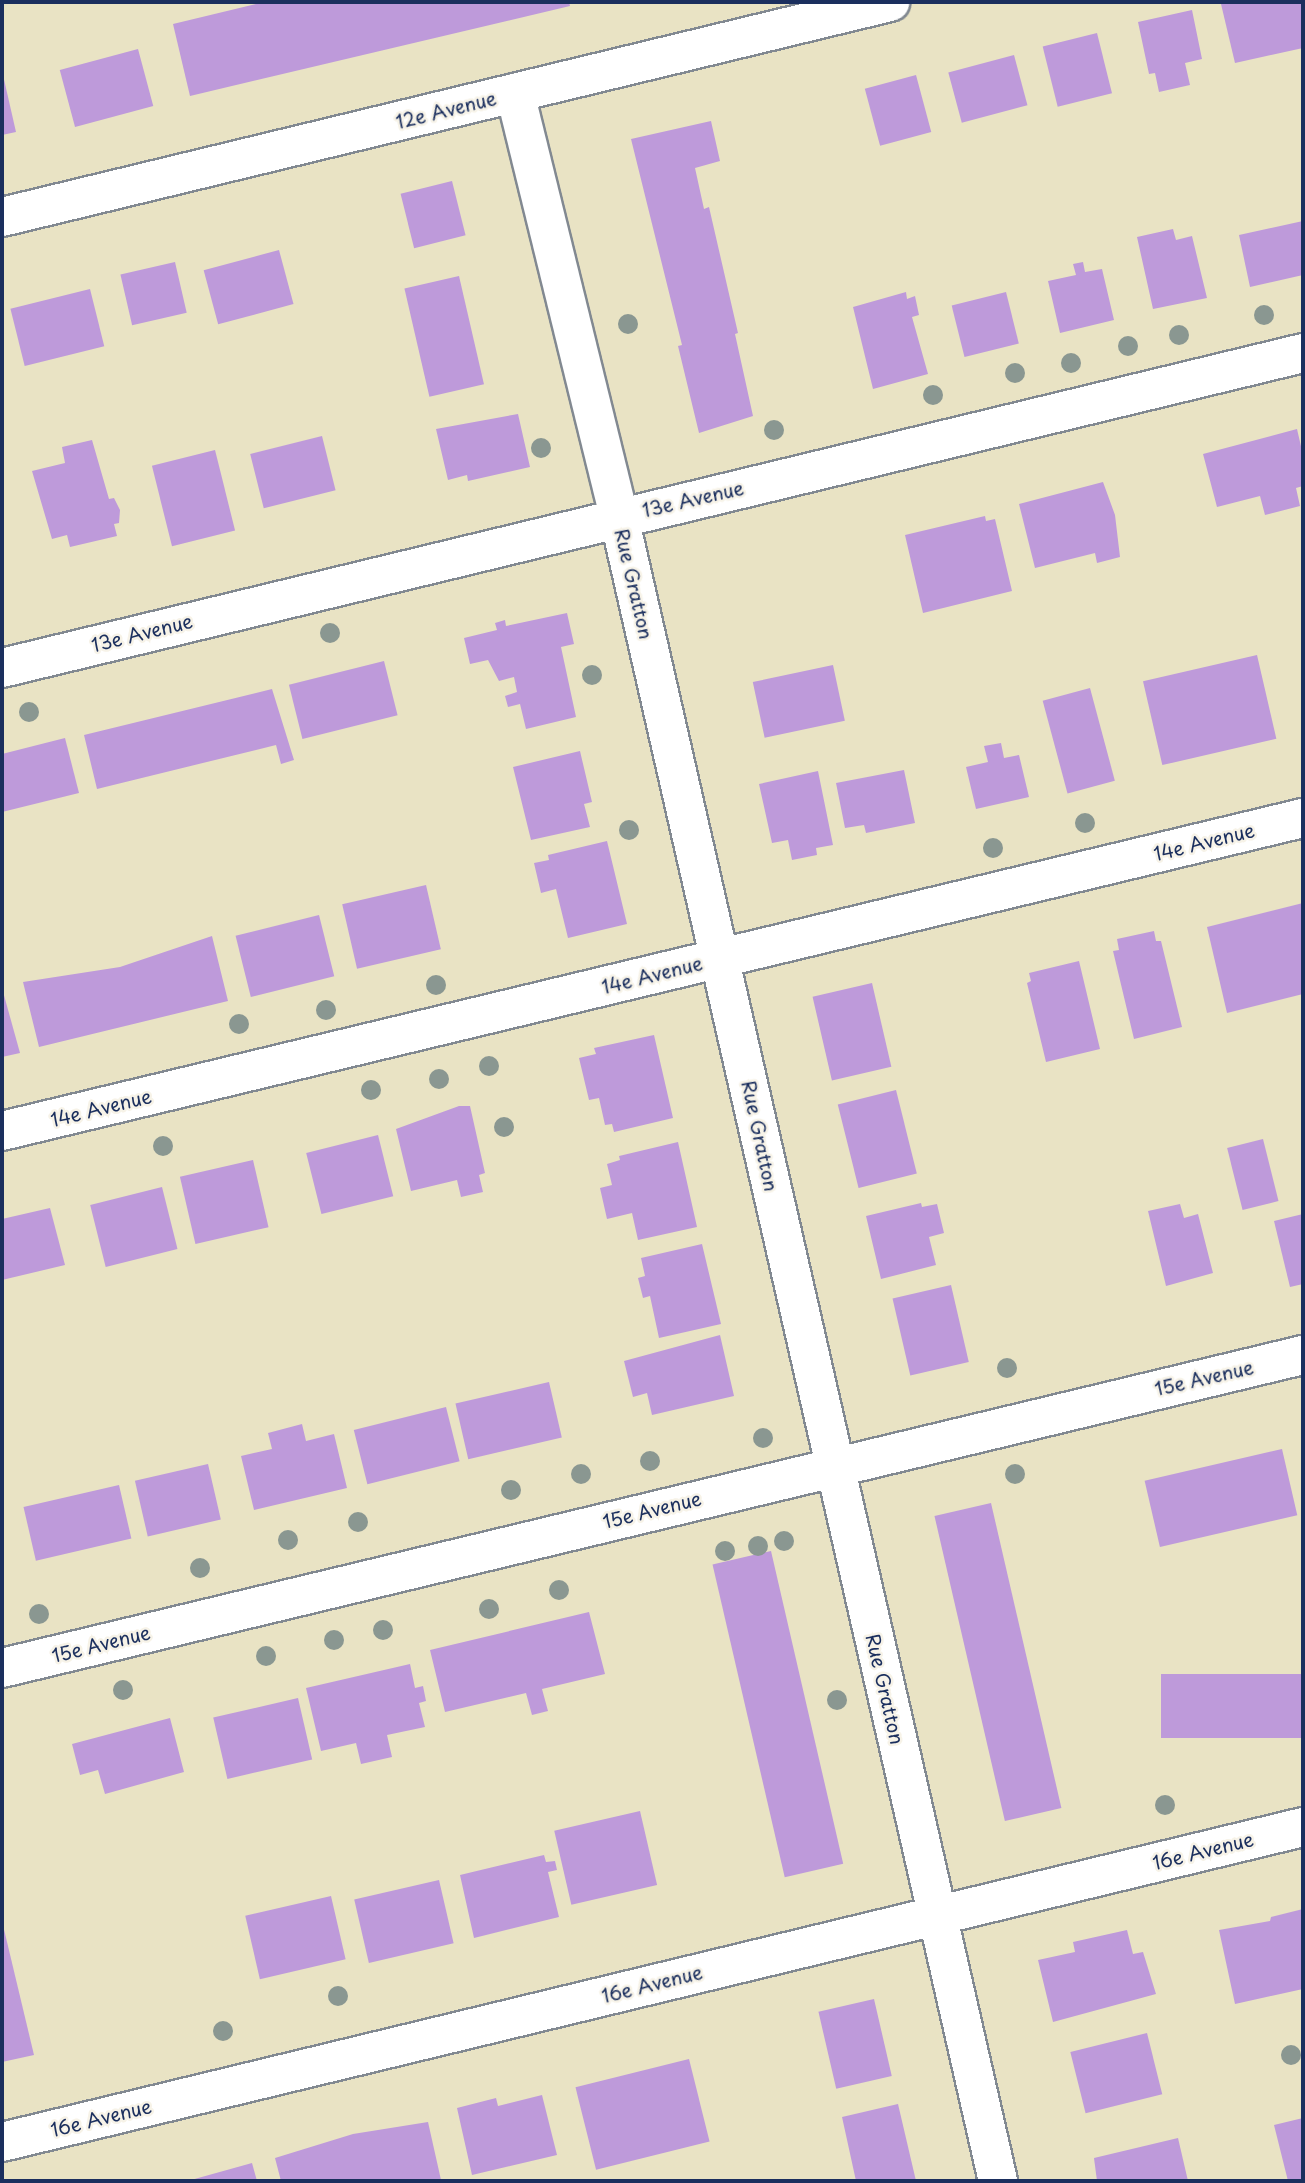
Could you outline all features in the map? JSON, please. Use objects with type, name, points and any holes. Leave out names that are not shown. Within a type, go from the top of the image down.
[{"type":"street","name":"12e Avenue","points":[[2,217],[890,2]]},
{"type":"street","name":"Rue Gratton","points":[[514,93],[619,517],[721,958],[832,1466],[939,1915],[998,2181]]},
{"type":"street","name":"13e Avenue","points":[[2,667],[1303,353]]},
{"type":"street","name":"14e Avenue","points":[[2,1131],[1303,818]]},
{"type":"street","name":"15e Avenue","points":[[2,1668],[832,1466],[1303,1355]]},
{"type":"street","name":"16e Avenue","points":[[2,2142],[1303,1826]]},
{"type":"building","points":[[264,2],[569,2],[570,6],[190,96],[173,24]]},
{"type":"building","points":[[1303,2],[1303,48],[1235,63],[1221,4]]},
{"type":"building","points":[[1192,10],[1202,59],[1185,63],[1190,85],[1159,92],[1155,73],[1149,74],[1138,22]]},
{"type":"building","points":[[1097,33],[1112,93],[1058,107],[1043,47]]},
{"type":"building","points":[[138,49],[153,106],[75,127],[60,70]]},
{"type":"building","points":[[1014,55],[1027,105],[962,123],[948,73]]},
{"type":"building","points":[[916,75],[931,132],[880,146],[865,89]]},
{"type":"building","points":[[2,76],[16,132],[2,135]]},
{"type":"building","points":[[711,121],[720,161],[695,168],[704,209],[709,207],[738,333],[735,334],[753,416],[699,433],[678,346],[682,345],[631,139]]},
{"type":"building","points":[[452,181],[466,235],[414,248],[401,194]]},
{"type":"building","points":[[1303,221],[1303,275],[1250,287],[1239,235]]},
{"type":"building","points":[[1173,229],[1176,240],[1192,236],[1207,298],[1153,309],[1137,237]]},
{"type":"building","points":[[279,250],[293,304],[218,324],[204,270]]},
{"type":"building","points":[[175,262],[187,313],[132,325],[120,275]]},
{"type":"building","points":[[1083,262],[1085,272],[1102,269],[1114,320],[1060,333],[1048,281],[1076,275],[1073,264]]},
{"type":"building","points":[[459,276],[484,384],[429,397],[404,289]]},
{"type":"building","points":[[90,289],[104,346],[25,366],[10,309]]},
{"type":"building","points":[[906,292],[907,299],[915,296],[919,315],[912,317],[928,374],[873,389],[853,307]]},
{"type":"building","points":[[1006,292],[1019,343],[964,357],[952,306]]},
{"type":"building","points":[[518,414],[530,467],[468,481],[467,475],[448,480],[436,429]]},
{"type":"building","points":[[1297,429],[1303,455],[1303,486],[1296,488],[1300,506],[1265,515],[1260,496],[1217,507],[1203,454]]},
{"type":"building","points":[[322,436],[336,490],[264,508],[250,454]]},
{"type":"building","points":[[92,440],[109,499],[114,498],[120,510],[119,523],[114,524],[117,536],[70,547],[67,535],[52,539],[32,471],[65,463],[62,447]]},
{"type":"building","points":[[215,450],[235,531],[172,546],[152,466]]},
{"type":"building","points":[[1103,482],[1115,515],[1120,557],[1097,563],[1095,553],[1035,568],[1019,504]]},
{"type":"building","points":[[985,516],[986,521],[995,519],[1012,591],[923,613],[905,535]]},
{"type":"building","points":[[567,613],[574,644],[561,647],[576,717],[526,729],[520,704],[508,707],[505,696],[517,692],[514,677],[499,681],[488,660],[470,664],[464,638],[497,630],[495,623],[505,620],[506,626]]},
{"type":"building","points":[[1257,655],[1276,739],[1162,765],[1143,681]]},
{"type":"building","points":[[384,661],[398,715],[302,739],[289,685]]},
{"type":"building","points":[[833,665],[845,721],[765,738],[753,682]]},
{"type":"building","points":[[1090,688],[1115,781],[1068,793],[1043,701]]},
{"type":"building","points":[[272,689],[294,760],[281,764],[276,745],[97,789],[84,735]]},
{"type":"building","points":[[65,738],[79,793],[2,812],[2,754]]},
{"type":"building","points":[[1001,743],[1004,758],[1019,755],[1029,797],[976,809],[966,767],[988,762],[984,746]]},
{"type":"building","points":[[580,751],[592,802],[584,804],[590,827],[531,840],[513,767]]},
{"type":"building","points":[[904,770],[915,823],[866,833],[864,825],[845,828],[836,783]]},
{"type":"building","points":[[818,771],[833,845],[816,848],[817,855],[792,860],[788,840],[772,843],[759,784]]},
{"type":"building","points":[[607,841],[627,924],[568,938],[556,889],[541,893],[534,863],[549,860],[548,855]]},
{"type":"building","points":[[426,885],[441,949],[357,969],[342,904]]},
{"type":"building","points":[[1303,903],[1303,994],[1227,1013],[1207,927]]},
{"type":"building","points":[[319,915],[334,976],[251,997],[236,936]]},
{"type":"building","points":[[1154,931],[1156,941],[1161,941],[1182,1027],[1134,1039],[1113,951],[1119,950],[1117,939]]},
{"type":"building","points":[[212,936],[228,1001],[39,1047],[23,982],[120,967]]},
{"type":"building","points":[[1079,961],[1100,1049],[1046,1062],[1027,983],[1031,981],[1029,973]]},
{"type":"building","points":[[872,983],[891,1067],[832,1081],[813,997]]},
{"type":"building","points":[[2,988],[20,1053],[2,1057]]},
{"type":"building","points":[[654,1035],[673,1118],[614,1132],[612,1124],[605,1125],[599,1098],[589,1100],[579,1058],[596,1054],[594,1048]]},
{"type":"building","points":[[896,1090],[917,1173],[859,1188],[838,1105]]},
{"type":"building","points":[[459,1106],[470,1106],[485,1173],[479,1175],[483,1192],[461,1197],[457,1180],[411,1191],[396,1129]]},
{"type":"building","points":[[378,1135],[393,1196],[321,1214],[306,1153]]},
{"type":"building","points":[[1263,1139],[1278,1201],[1243,1210],[1227,1148]]},
{"type":"building","points":[[678,1142],[697,1227],[638,1240],[632,1213],[607,1219],[600,1188],[612,1185],[607,1164],[620,1160],[619,1156]]},
{"type":"building","points":[[253,1160],[269,1227],[195,1244],[180,1177]]},
{"type":"building","points":[[162,1187],[177,1249],[106,1267],[90,1205]]},
{"type":"building","points":[[921,1203],[922,1207],[937,1204],[944,1233],[929,1237],[936,1265],[881,1279],[866,1216]]},
{"type":"building","points":[[1180,1204],[1184,1218],[1198,1214],[1213,1273],[1166,1286],[1148,1211]]},
{"type":"building","points":[[50,1208],[65,1265],[2,1280],[2,1219]]},
{"type":"building","points":[[1303,1214],[1303,1284],[1290,1287],[1274,1221]]},
{"type":"building","points":[[702,1244],[721,1324],[659,1338],[650,1296],[643,1298],[638,1278],[645,1276],[641,1258]]},
{"type":"building","points":[[951,1285],[969,1362],[910,1375],[893,1298]]},
{"type":"building","points":[[720,1335],[734,1396],[652,1415],[647,1393],[633,1397],[624,1361]]},
{"type":"building","points":[[549,1382],[562,1438],[468,1459],[455,1404]]},
{"type":"building","points":[[446,1407],[460,1461],[367,1484],[354,1430]]},
{"type":"building","points":[[302,1424],[306,1441],[334,1434],[347,1488],[254,1510],[241,1456],[272,1449],[268,1433]]},
{"type":"building","points":[[1282,1449],[1297,1515],[1160,1547],[1145,1481]]},
{"type":"building","points":[[208,1464],[221,1520],[148,1536],[135,1481]]},
{"type":"building","points":[[119,1485],[131,1539],[36,1561],[24,1507]]},
{"type":"building","points":[[991,1503],[1061,1808],[1005,1821],[934,1516]]},
{"type":"building","points":[[771,1551],[843,1864],[785,1877],[713,1564]]},
{"type":"building","points":[[589,1612],[605,1674],[542,1689],[548,1711],[532,1715],[526,1693],[445,1712],[430,1650]]},
{"type":"building","points":[[410,1664],[415,1688],[423,1686],[426,1701],[419,1703],[425,1727],[387,1735],[392,1757],[361,1764],[356,1743],[321,1751],[306,1688]]},
{"type":"building","points":[[1161,1674],[1303,1674],[1303,1738],[1161,1738]]},
{"type":"building","points":[[298,1698],[312,1759],[227,1779],[213,1718]]},
{"type":"building","points":[[170,1718],[184,1772],[105,1794],[98,1770],[80,1775],[72,1744]]},
{"type":"building","points":[[640,1811],[657,1885],[571,1905],[554,1831]]},
{"type":"building","points":[[544,1855],[546,1862],[555,1861],[557,1870],[548,1872],[559,1917],[474,1938],[460,1875]]},
{"type":"building","points":[[439,1880],[454,1943],[369,1963],[354,1900]]},
{"type":"building","points":[[331,1896],[346,1959],[260,1979],[245,1916]]},
{"type":"building","points":[[1303,1909],[1303,1989],[1235,2004],[1219,1930],[1270,1921],[1271,1917]]},
{"type":"building","points":[[2,1921],[34,2055],[2,2062]]},
{"type":"building","points":[[1127,1930],[1133,1954],[1143,1952],[1156,1994],[1053,2022],[1038,1960],[1075,1952],[1073,1942]]},
{"type":"building","points":[[874,1999],[892,2076],[836,2089],[818,2012]]},
{"type":"building","points":[[1147,2033],[1162,2094],[1086,2113],[1070,2052]]},
{"type":"building","points":[[689,2059],[710,2141],[596,2170],[575,2087]]},
{"type":"building","points":[[542,2095],[557,2155],[472,2175],[457,2108],[496,2098],[498,2106]]},
{"type":"building","points":[[898,2104],[916,2181],[856,2181],[842,2117]]},
{"type":"building","points":[[1303,2118],[1303,2181],[1288,2181],[1274,2125]]},
{"type":"building","points":[[428,2122],[441,2180],[281,2181],[275,2158],[353,2134]]},
{"type":"building","points":[[1178,2138],[1188,2181],[1097,2181],[1094,2158]]},
{"type":"building","points":[[252,2163],[257,2181],[191,2181],[191,2180]]}]
